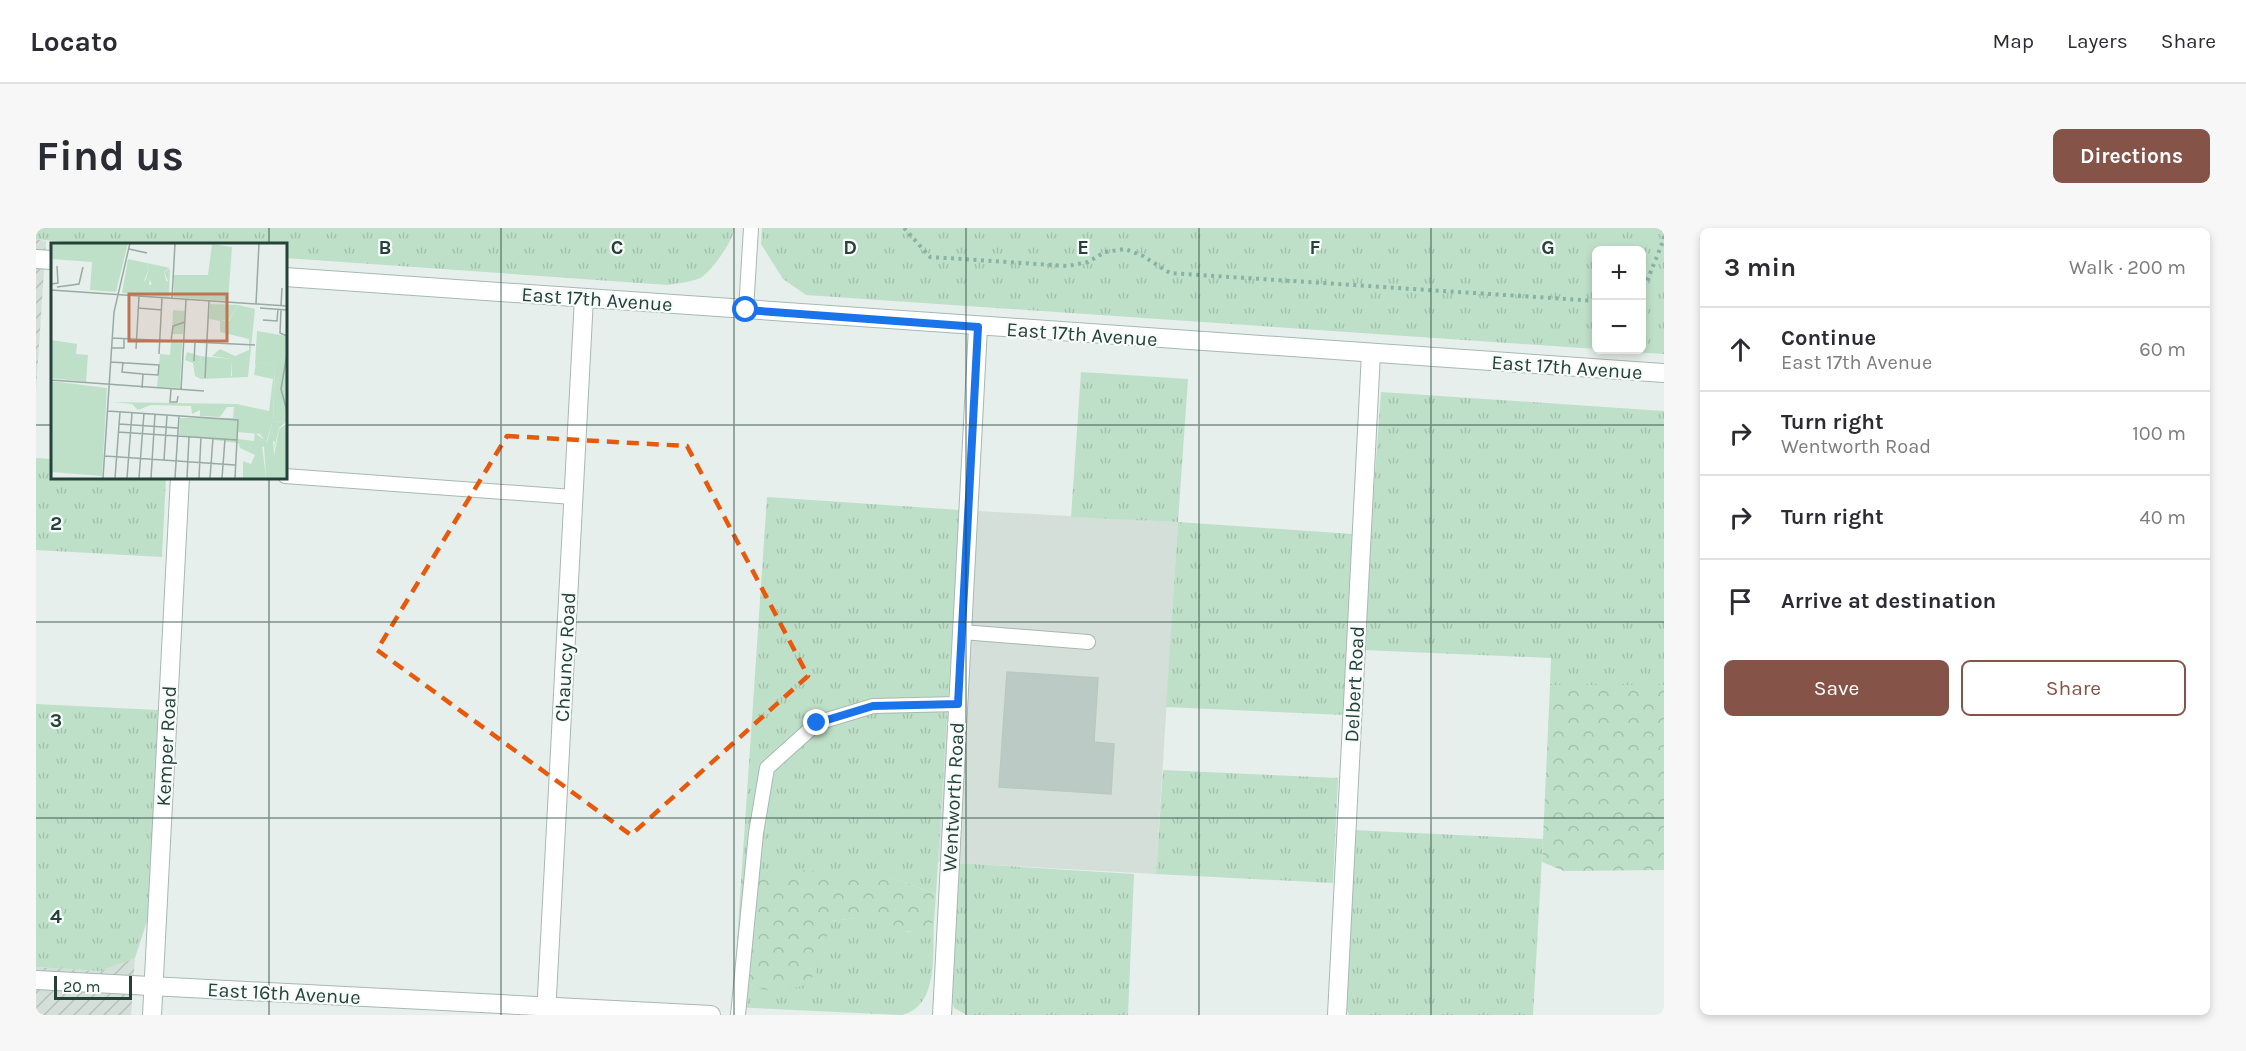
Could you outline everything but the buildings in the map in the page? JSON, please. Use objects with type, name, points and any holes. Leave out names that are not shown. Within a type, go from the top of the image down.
[{"type":"street","points":[[36,259],[51,260]]},
{"type":"street","name":"East 17th Avenue","points":[[286,277],[1664,373]]},
{"type":"street","name":"Chauncy Road","points":[[547,1011],[584,298]]},
{"type":"street","name":"Wentworth Road","points":[[942,1015],[978,327]]},
{"type":"street","name":"Delbert Road","points":[[1337,1015],[1371,353]]},
{"type":"street","name":"Kemper Road","points":[[152,1015],[180,478]]},
{"type":"street","name":"East 16th Avenue","points":[[36,980],[547,1011],[711,1015]]},
{"type":"lane","points":[[746,310],[751,228]]},
{"type":"lane","points":[[286,476],[573,497]]},
{"type":"lane","points":[[962,632],[1088,642]]},
{"type":"lane","points":[[738,1015],[756,833],[767,768],[817,723],[873,706],[958,704]]},
{"type":"path","points":[[904,228],[930,257],[1068,266],[1088,262],[1105,252],[1125,249],[1143,256],[1170,273],[1592,301]]},
{"type":"path","points":[[1646,283],[1664,239],[1663,228]]},
{"type":"highlighted area","points":[[507,436],[687,446],[808,676],[631,835],[377,650]]},
{"type":"shaded area","points":[[36,239],[46,241],[36,390]]},
{"type":"shaded area","points":[[960,510],[1178,522],[1156,874],[938,862]]},
{"type":"shaded area","points":[[135,958],[131,1015],[36,1015],[36,967],[101,971]]},
{"type":"green space","points":[[36,228],[734,228],[727,247],[707,273],[695,280],[668,285],[286,258],[286,243],[82,243],[36,239]]},
{"type":"green space","points":[[762,228],[1664,228],[1664,354],[1646,353],[1646,246],[1592,246],[1592,349],[806,295],[783,279],[761,244]]},
{"type":"green space","points":[[1081,372],[1188,379],[1178,522],[1071,517]]},
{"type":"green space","points":[[1381,392],[1664,411],[1664,685],[1550,685],[1551,658],[1362,650]]},
{"type":"green space","points":[[36,458],[51,459],[51,478],[166,478],[162,557],[36,550]]},
{"type":"green space","points":[[767,497],[960,510],[936,894],[890,877],[754,882],[740,896]]},
{"type":"green space","points":[[1178,522],[1352,534],[1344,715],[1166,707]]},
{"type":"green space","points":[[1550,685],[1664,685],[1664,870],[1564,871],[1542,862]]},
{"type":"green space","points":[[36,704],[158,710],[149,915],[135,958],[101,971],[36,967]]},
{"type":"green space","points":[[1163,770],[1338,778],[1333,883],[1156,874]]},
{"type":"green space","points":[[1353,830],[1543,839],[1533,1015],[1349,1015],[1347,1010]]},
{"type":"green space","points":[[956,863],[1134,874],[1128,1015],[967,1015],[954,1008],[949,994]]},
{"type":"green space","points":[[806,870],[890,877],[936,894],[934,922],[919,931],[900,931],[874,918],[832,921],[816,972],[806,985],[780,991],[757,989],[735,972],[740,896],[756,882],[770,875]]},
{"type":"green space","points":[[874,918],[908,931],[923,928],[934,922],[931,977],[928,990],[914,1010],[901,1015],[733,1007],[735,972],[757,989],[832,921]]},
{"type":"route","points":[[746,310],[978,327],[958,704],[873,706],[817,723]]}]
